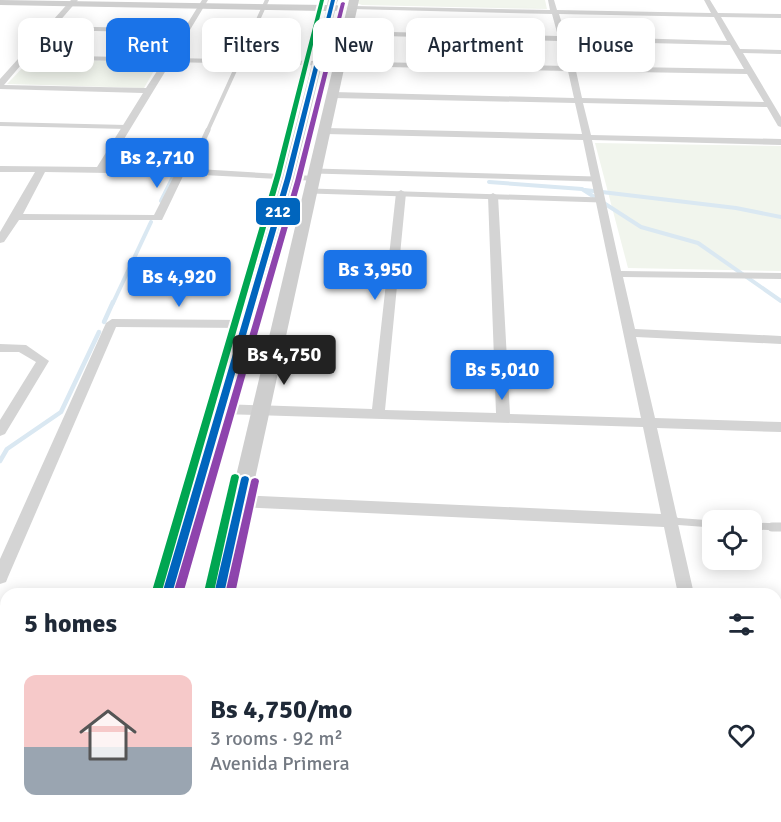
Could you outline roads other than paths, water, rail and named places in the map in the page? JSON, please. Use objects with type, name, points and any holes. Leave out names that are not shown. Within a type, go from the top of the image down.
[{"type":"main road","points":[[3,3],[74,1],[353,4]]},
{"type":"main road","points":[[169,588],[288,178],[314,72]]},
{"type":"main road","points":[[220,588],[338,72]]},
{"type":"street","points":[[707,0],[781,124]]},
{"type":"street","points":[[59,18],[74,1]]},
{"type":"street","points":[[190,25],[204,3]]},
{"type":"street","points":[[353,4],[553,6],[717,16],[781,16]]},
{"type":"street","points":[[394,34],[557,39]]},
{"type":"street","points":[[655,41],[733,43]]},
{"type":"street","points":[[738,51],[781,52]]},
{"type":"street","points":[[0,85],[18,64]]},
{"type":"street","points":[[394,65],[557,70]]},
{"type":"street","points":[[655,71],[750,72]]},
{"type":"street","points":[[101,169],[159,72]]},
{"type":"street","points":[[572,72],[585,139],[601,200],[647,422],[672,521],[685,588]]},
{"type":"street","points":[[0,85],[148,91]]},
{"type":"street","points":[[333,95],[770,105]]},
{"type":"street","points":[[324,131],[781,142]]},
{"type":"street","points":[[0,169],[185,171],[313,180]]},
{"type":"street","points":[[0,240],[9,221],[42,169]]},
{"type":"street","points":[[9,221],[158,218],[185,171]]},
{"type":"street","points":[[378,413],[401,193]]},
{"type":"street","points":[[493,196],[503,416]]},
{"type":"street","points":[[616,274],[781,276]]},
{"type":"street","points":[[0,577],[112,323],[246,324]]},
{"type":"street","points":[[628,333],[781,340]]},
{"type":"street","points":[[0,348],[22,348],[43,361],[0,431]]},
{"type":"street","points":[[221,409],[503,416],[781,427]]},
{"type":"street","points":[[240,501],[672,521]]},
{"type":"lane","points":[[259,18],[266,3]]},
{"type":"lane","points":[[185,171],[234,72]]},
{"type":"lane","points":[[0,124],[127,127]]},
{"type":"lane","points":[[313,180],[596,179]]},
{"type":"lane","points":[[313,180],[401,193],[601,200]]},
{"type":"lane","points":[[672,521],[702,523]]},
{"type":"lane","points":[[762,526],[781,527]]},
{"type":"waterway","points":[[161,201],[173,177]]},
{"type":"waterway","points":[[489,182],[582,189],[641,227],[698,243],[781,301]]},
{"type":"waterway","points":[[585,190],[736,208],[781,217]]},
{"type":"waterway","points":[[113,303],[151,222]]},
{"type":"waterway","points":[[104,322],[113,302]]},
{"type":"waterway","points":[[0,461],[7,449],[61,412],[99,332]]}]
